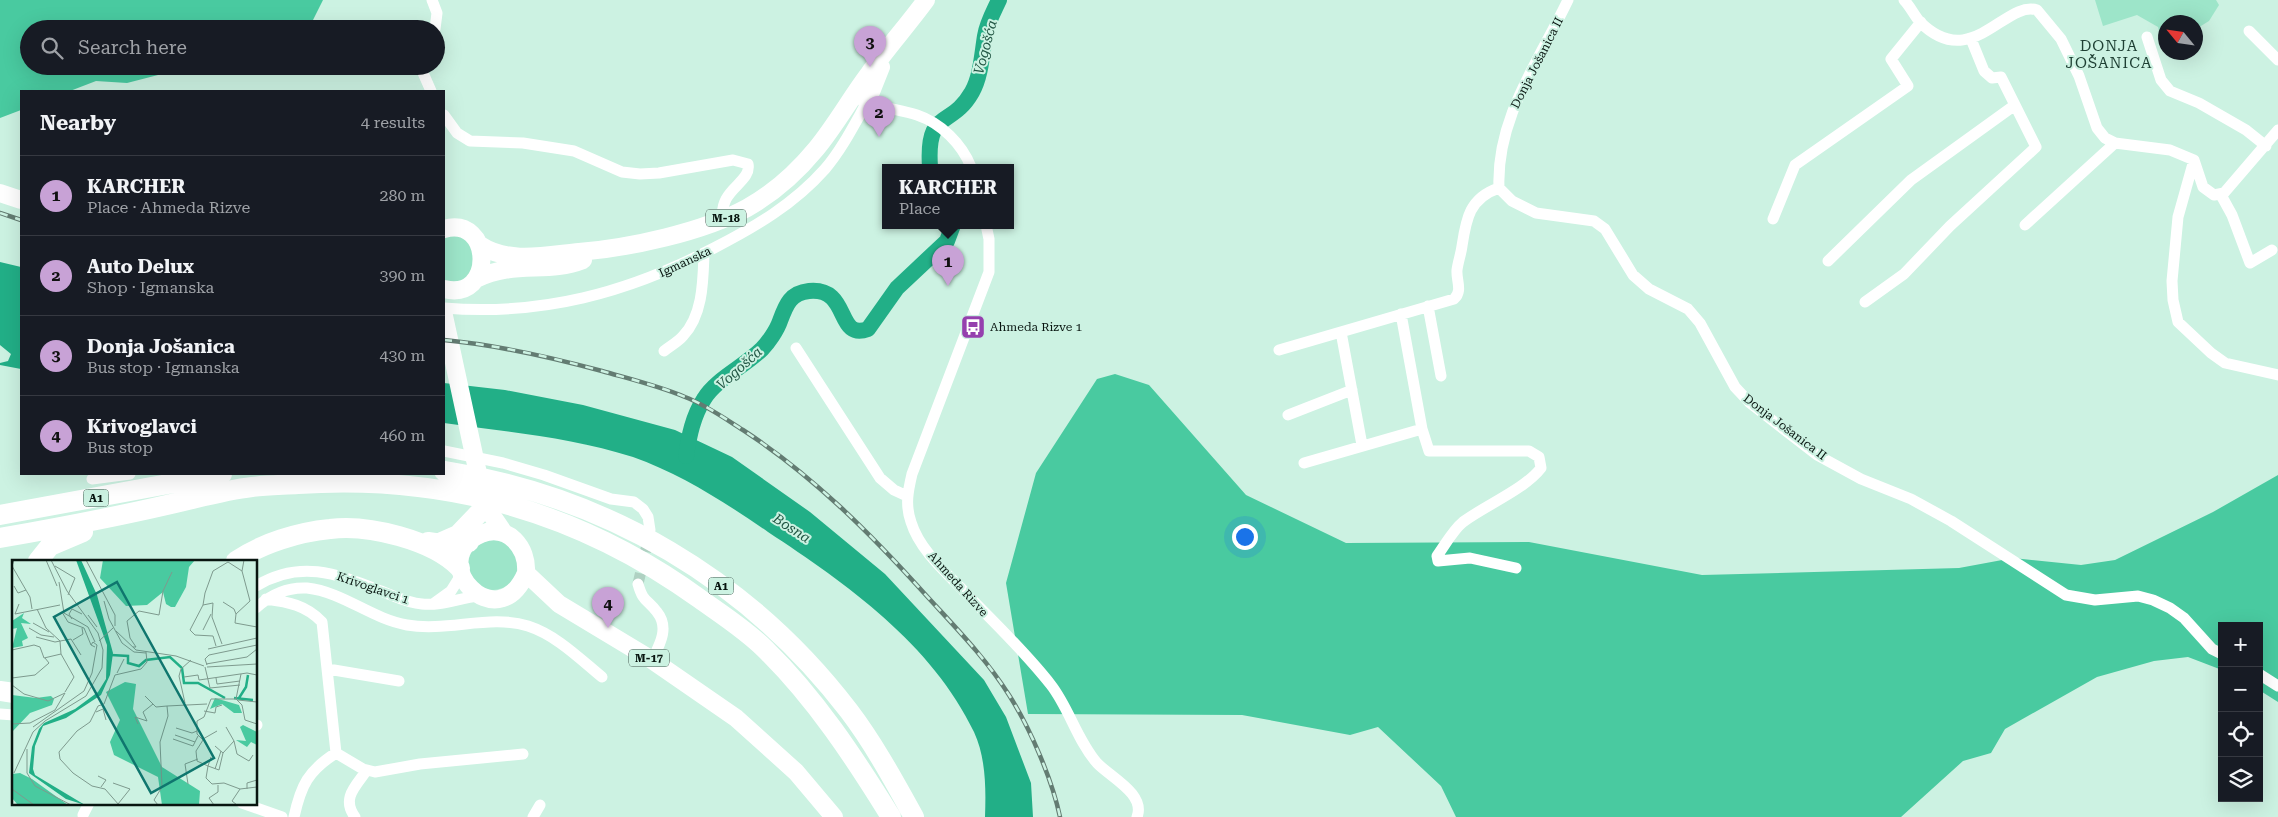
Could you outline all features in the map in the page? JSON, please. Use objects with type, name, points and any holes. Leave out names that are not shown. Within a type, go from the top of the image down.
[{"type":"highway","name":"A1","points":[[445,471],[524,488],[590,511],[647,537],[715,581],[769,623],[815,671],[849,712],[886,766],[914,817]]},
{"type":"highway","name":"A1","points":[[0,515],[217,475]]},
{"type":"highway","name":"A1","points":[[0,538],[252,487],[333,482],[420,486],[467,493],[566,524],[612,544],[660,570],[764,648],[806,695],[855,758],[891,817]]},
{"type":"highway","points":[[39,560],[50,546],[77,533],[144,518],[171,504]]},
{"type":"highway","points":[[438,544],[458,535],[482,511]]},
{"type":"highway","points":[[238,560],[290,536],[331,528],[380,531],[414,541],[440,551],[460,571]]},
{"type":"highway","points":[[414,541],[438,544],[471,540]]},
{"type":"main road","points":[[861,98],[889,47],[926,0]]},
{"type":"main road","name":"M-18","points":[[445,228],[457,228],[466,231],[489,251],[511,256],[604,250],[660,238],[723,219],[765,196],[793,173],[861,98]]},
{"type":"main road","points":[[0,188],[20,193]]},
{"type":"main road","points":[[0,193],[20,200]]},
{"type":"main road","points":[[479,596],[471,591],[460,571],[460,558],[478,529],[482,511],[482,492],[453,299],[483,262],[480,245]]},
{"type":"main road","name":"M-18","points":[[453,299],[496,270],[566,265],[581,261],[604,250]]},
{"type":"main road","points":[[482,511],[504,534],[520,545],[527,563],[526,573],[521,584],[513,592]]},
{"type":"main road","points":[[471,540],[484,533],[504,534]]},
{"type":"main road","name":"M-17","points":[[526,573],[559,604],[652,660],[736,718],[796,772],[834,817]]},
{"type":"main road","name":"M-17","points":[[479,596],[496,599],[513,592],[559,604]]},
{"type":"street","points":[[432,0],[437,13],[436,20]]},
{"type":"street","name":"Donja Jošanica II","points":[[1568,0],[1518,97],[1506,128],[1499,159],[1499,188],[1512,201],[1536,213],[1594,221],[1605,229],[1633,275],[1649,289],[1688,309],[1700,323],[1735,387],[1750,403],[1818,455],[1861,479],[1911,499],[1951,521],[2066,595],[2094,600],[2138,596],[2153,600],[2170,608],[2184,618],[2212,649],[2218,652]]},
{"type":"street","points":[[1904,0],[1920,22],[1949,38],[1971,39],[2025,7],[2037,10],[2061,39],[2079,76],[2097,128],[2105,138],[2115,143],[2170,150],[2194,160],[2203,187],[2209,193],[2221,195]]},
{"type":"street","points":[[1773,219],[1795,165],[1908,86],[1891,59],[1920,22]]},
{"type":"street","points":[[2250,31],[2278,60]]},
{"type":"street","points":[[2147,37],[2161,80],[2170,92],[2198,103],[2246,130],[2266,146]]},
{"type":"street","points":[[1865,302],[1904,274],[1950,226],[2036,146],[2001,77],[1992,78],[1984,71],[1971,39]]},
{"type":"street","points":[[424,75],[431,90]]},
{"type":"street","points":[[861,98],[928,120],[942,129],[966,155],[970,164]]},
{"type":"street","name":"Igmanska","points":[[453,299],[505,310],[559,304],[630,285],[704,254],[763,222],[799,195],[826,168],[842,146],[861,98]]},
{"type":"street","points":[[1828,261],[1910,180],[2015,105]]},
{"type":"street","points":[[445,116],[457,133],[470,141],[523,143],[574,151],[622,172],[640,174],[659,173],[733,160],[745,162],[748,164],[748,170],[743,179],[726,197],[721,209],[723,219]]},
{"type":"street","points":[[2221,195],[2242,175],[2278,130]]},
{"type":"street","points":[[2026,225],[2115,143]]},
{"type":"street","points":[[2194,160],[2178,217],[2172,281],[2173,300],[2178,322],[2211,353],[2225,363],[2278,375]]},
{"type":"street","points":[[1279,350],[1454,299],[1459,289],[1457,268],[1465,222],[1473,205],[1492,190],[1499,188]]},
{"type":"street","points":[[2221,195],[2232,215],[2250,263],[2272,250]]},
{"type":"street","name":"Ahmeda Rizve","points":[[987,229],[989,239],[989,272],[912,474],[907,496],[911,523],[935,562],[1043,675],[1054,689],[1096,762],[1137,800],[1139,812],[1137,817]]},
{"type":"street","points":[[664,351],[683,336],[696,314],[701,290],[704,254]]},
{"type":"street","points":[[1428,306],[1442,376]]},
{"type":"street","points":[[1401,314],[1422,429],[1429,451],[1529,451],[1539,457],[1541,468],[1533,478],[1493,501],[1461,524],[1437,556],[1438,561],[1470,558],[1516,568]]},
{"type":"street","points":[[1341,332],[1362,445]]},
{"type":"street","points":[[796,348],[880,478],[894,490],[907,496]]},
{"type":"street","points":[[1288,415],[1352,390]]},
{"type":"street","points":[[1304,463],[1422,429]]},
{"type":"street","points":[[445,451],[520,468],[611,499],[634,502],[643,509],[648,517],[650,530]]},
{"type":"street","points":[[92,479],[122,475]]},
{"type":"street","name":"Krivoglavci 1","points":[[258,585],[279,575],[294,571],[326,572],[407,601],[446,604],[479,596]]},
{"type":"street","points":[[433,604],[451,591],[460,571]]},
{"type":"street","points":[[638,584],[646,602],[658,613],[663,624],[661,643],[652,660]]},
{"type":"street","points":[[258,606],[266,599],[291,588],[309,588],[325,592],[386,619],[407,625],[449,627],[496,621],[514,622],[530,626],[555,639],[602,677]]},
{"type":"street","points":[[266,599],[292,603],[312,611],[322,622],[336,753]]},
{"type":"street","points":[[328,670],[399,681]]},
{"type":"street","points":[[2263,677],[2278,686]]},
{"type":"street","points":[[336,753],[367,770],[392,770],[420,764],[523,754]]},
{"type":"street","points":[[294,817],[299,795],[310,775],[318,765],[336,753]]},
{"type":"street","points":[[355,817],[349,810],[350,795],[367,770]]},
{"type":"street","points":[[83,814],[88,804]]},
{"type":"street","points":[[245,804],[282,817]]},
{"type":"street","points":[[533,817],[540,805]]},
{"type":"shaded area","points":[[0,0],[323,0],[313,20],[20,20],[20,75],[158,75],[127,83],[96,81],[73,90],[20,90],[20,110],[0,118]]},
{"type":"shaded area","points":[[2095,0],[2216,0],[2219,5],[2209,21],[2203,25],[2203,15],[2158,15],[2158,27],[2137,15],[2103,26]]},
{"type":"shaded area","points":[[445,233],[466,236],[478,259],[464,282],[445,284]]},
{"type":"shaded area","points":[[1115,374],[1149,385],[1246,495],[1346,543],[1529,542],[1702,575],[1959,568],[2013,558],[2081,565],[2115,560],[2213,512],[2278,475],[2278,702],[2263,693],[2263,622],[2218,622],[2218,668],[2188,657],[2154,661],[2097,677],[2005,729],[1991,753],[1963,761],[1901,817],[1456,817],[1441,786],[1378,727],[1350,735],[1242,715],[1028,714],[1006,583],[1036,473],[1097,379]]},
{"type":"shaded area","points":[[488,540],[498,540],[511,547],[518,560],[518,570],[511,583],[498,590],[488,590],[479,586],[472,579],[468,570],[468,560],[472,551],[479,544]]},
{"type":"water","points":[[0,262],[20,267],[20,369],[0,365],[0,363],[8,361],[11,354],[0,345]]},
{"type":"water","name":"Bosna","points":[[445,383],[505,390],[583,405],[675,430],[732,457],[810,512],[885,574],[984,680],[1006,717],[1031,783],[1033,817],[985,817],[985,785],[981,752],[974,732],[956,700],[935,671],[885,618],[828,573],[719,500],[651,464],[610,450],[516,432],[445,423]]},
{"type":"waterway","name":"Vogošća","points":[[930,164],[930,148],[936,127],[964,103],[975,86],[981,65],[986,31],[999,0]]},
{"type":"waterway","name":"Vogošća","points":[[686,456],[692,426],[704,399],[716,385],[764,346],[775,332],[787,305],[793,297],[803,292],[822,292],[831,297],[837,304],[851,328],[858,331],[868,329],[897,288],[947,241],[952,229]]},
{"type":"tunnel","points":[[638,584],[649,536]]},
{"type":"railway","points":[[0,213],[20,220]]},
{"type":"railway","points":[[445,340],[504,348],[543,356],[675,393],[715,412],[793,466],[861,526],[958,630],[1000,681],[1017,708],[1032,738],[1046,770],[1060,817]]},
{"type":"place","name":"Donja Jošanica","points":[[870,67]]},
{"type":"place","name":"Auto Delux","points":[[879,137]]},
{"type":"place","name":"KARCHER","points":[[948,286]]},
{"type":"place","name":"Ahmeda Rizve 1","points":[[973,327]]},
{"type":"place","name":"Krivoglavci","points":[[608,628]]},
{"type":"district","name":"DONJA JOŠANICA","points":[[2109,54]]}]
